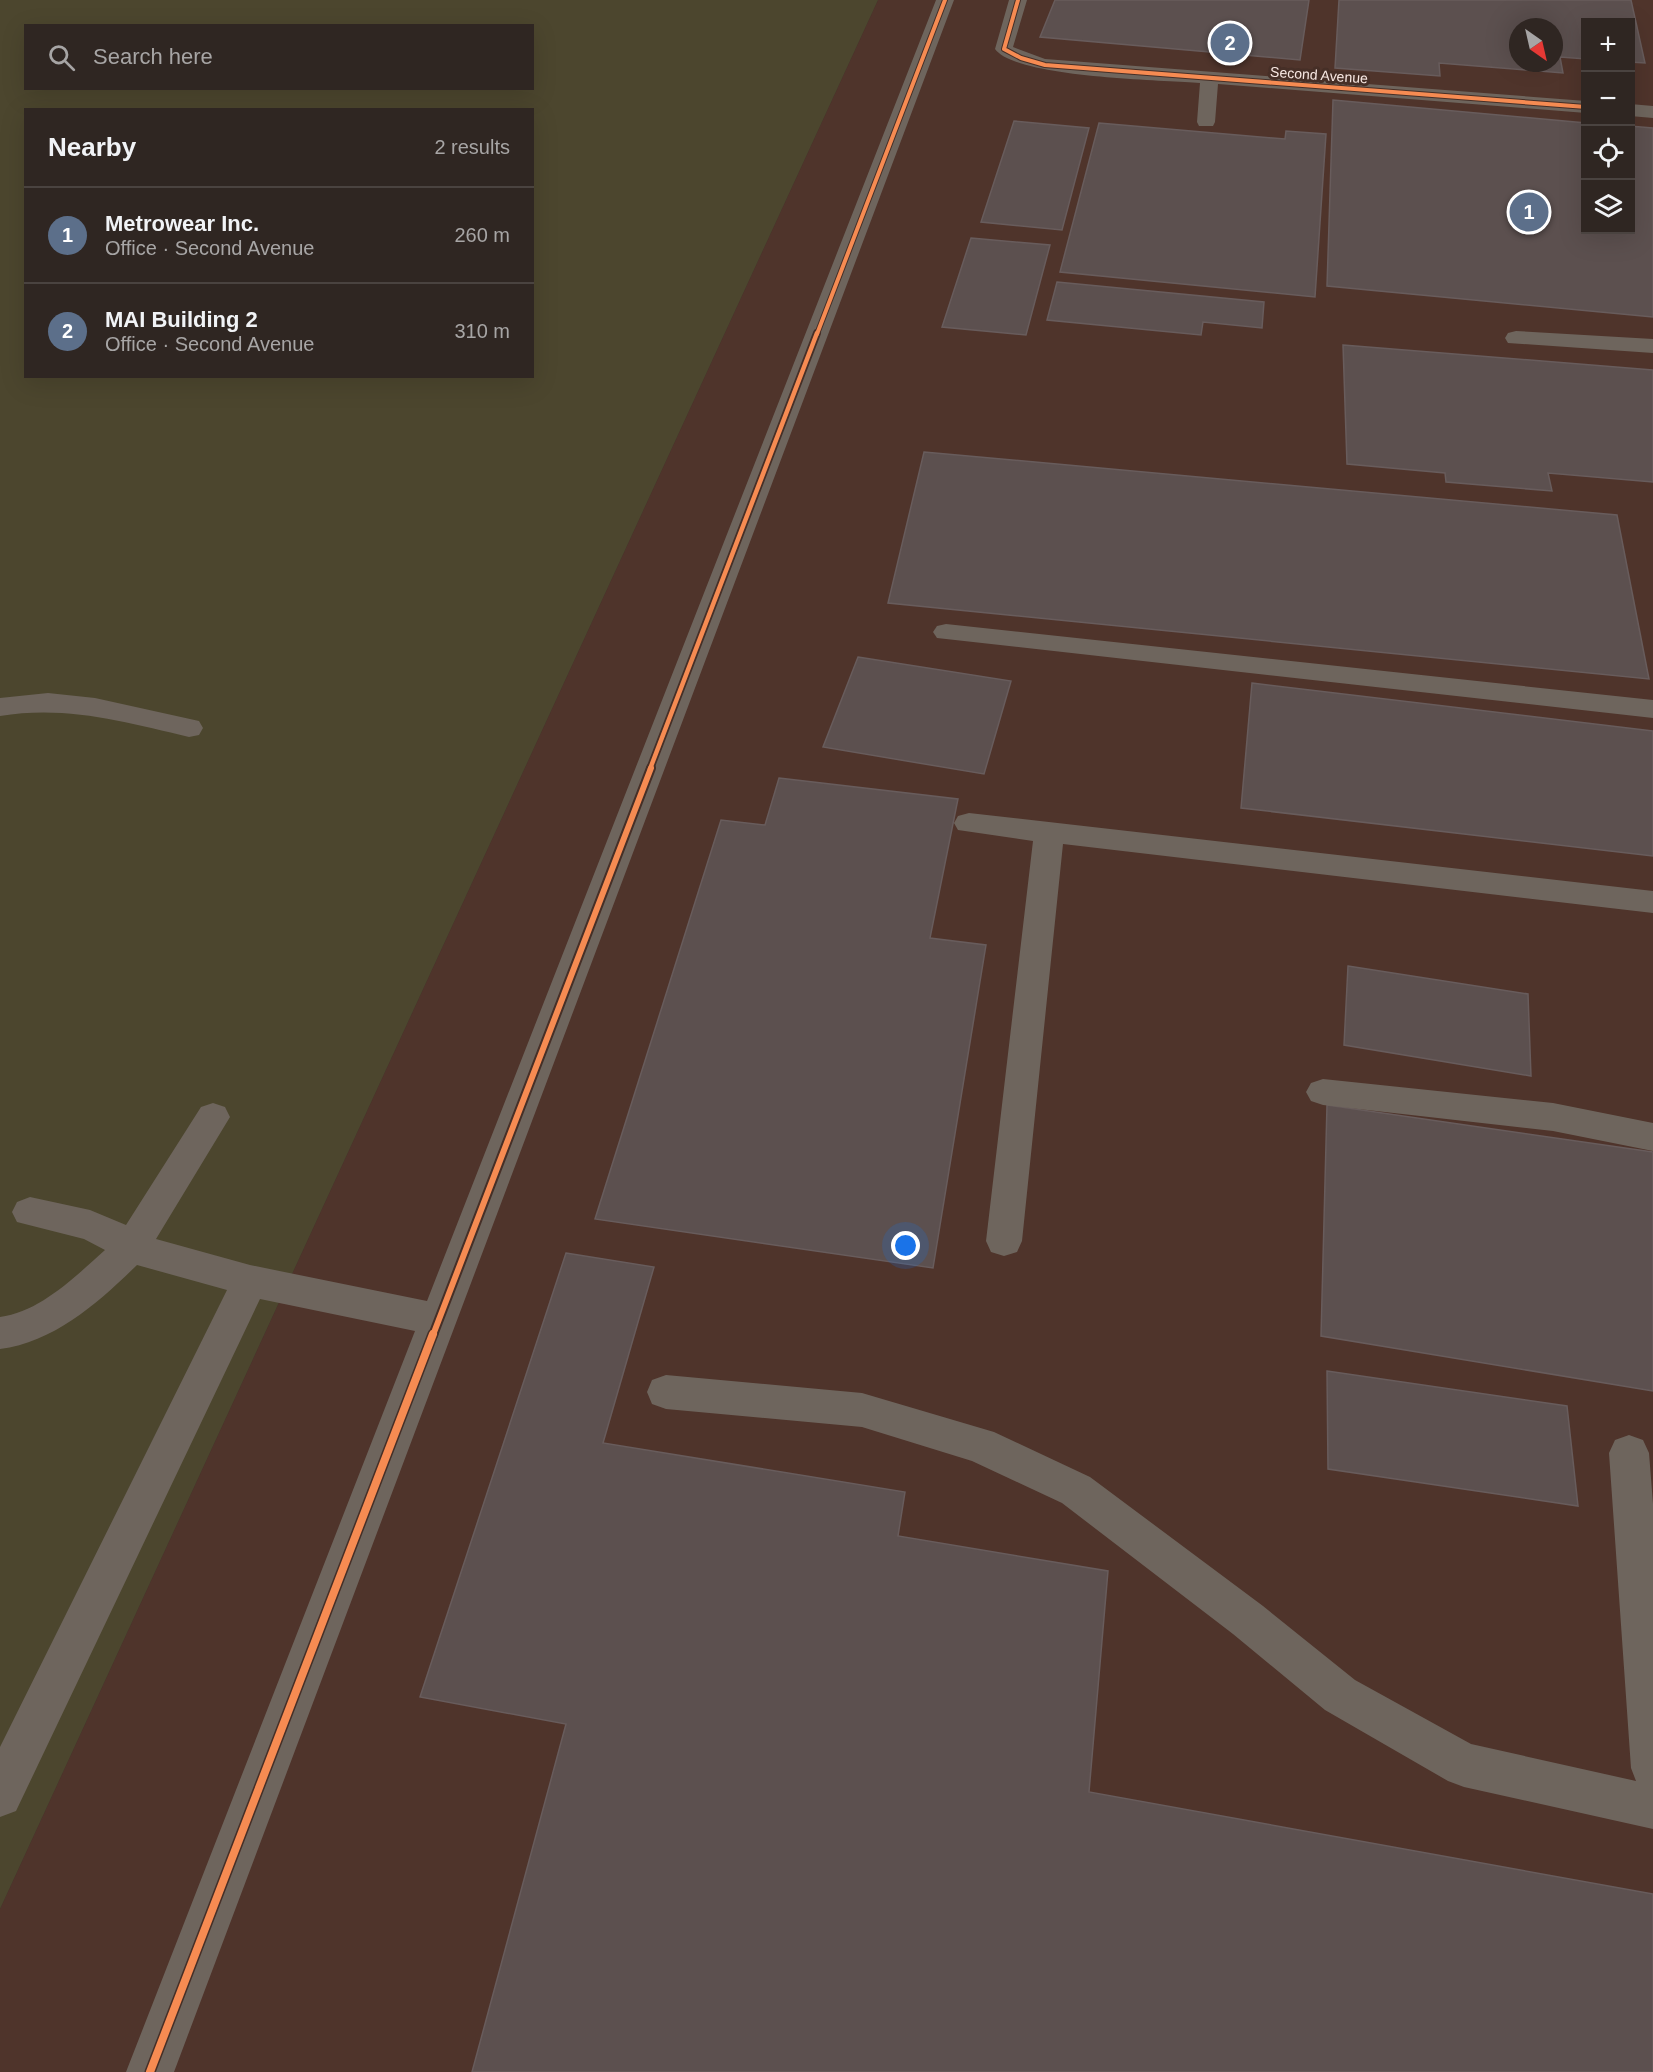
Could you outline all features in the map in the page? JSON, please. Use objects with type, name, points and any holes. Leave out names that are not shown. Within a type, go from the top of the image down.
[{"type":"street","points":[[150,2072],[945,0]]},
{"type":"street","name":"Second Avenue","points":[[1018,0],[1004,49],[1014,57],[1052,66],[1581,107]]},
{"type":"street","points":[[1206,122],[1209,78]]},
{"type":"street","points":[[1635,110],[1653,112]]},
{"type":"street","points":[[1516,338],[1653,346]]},
{"type":"street","points":[[946,632],[1653,709]]},
{"type":"street","points":[[0,706],[43,701],[80,703],[189,728]]},
{"type":"street","points":[[969,823],[1653,902]]},
{"type":"street","points":[[1004,1242],[1049,833]]},
{"type":"street","points":[[1323,1092],[1553,1117],[1653,1137]]},
{"type":"street","points":[[0,1333],[16,1331],[49,1316],[96,1281],[130,1248],[213,1117]]},
{"type":"street","points":[[30,1212],[90,1225],[130,1248],[250,1281],[440,1320]]},
{"type":"street","points":[[0,1795],[250,1281]]},
{"type":"street","points":[[666,1392],[862,1410],[981,1445],[1076,1490],[1248,1620],[1340,1695],[1464,1765],[1653,1807]]},
{"type":"street","points":[[1629,1453],[1653,1768]]},
{"type":"shaded area","points":[[0,0],[878,0],[0,1909]]},
{"type":"shaded area","points":[[878,0],[1653,0],[1653,2072],[0,2072],[0,1909]]},
{"type":"building","points":[[1055,0],[1309,0],[1300,60],[1040,37]]},
{"type":"building","points":[[1339,0],[1631,0],[1635,18],[1581,18],[1581,59],[1563,57],[1563,18],[1509,18],[1509,69],[1439,63],[1440,76],[1335,68]]},
{"type":"building","points":[[1635,18],[1645,63],[1635,62]]},
{"type":"building","points":[[1333,100],[1581,123],[1581,234],[1635,234],[1635,126],[1653,128],[1653,317],[1327,286]]},
{"type":"building","points":[[1014,121],[1089,128],[1062,230],[981,222]]},
{"type":"building","points":[[1099,123],[1285,139],[1286,131],[1326,134],[1315,297],[1060,272]]},
{"type":"building","points":[[971,238],[1050,245],[1026,335],[942,327]]},
{"type":"building","points":[[1057,282],[1264,302],[1262,328],[1203,322],[1201,335],[1047,320]]},
{"type":"building","points":[[1343,345],[1653,370],[1653,482],[1548,473],[1552,491],[1446,482],[1445,473],[1347,464]]},
{"type":"building","points":[[924,452],[1617,515],[1649,679],[888,603]]},
{"type":"building","points":[[858,657],[1011,681],[984,774],[823,747]]},
{"type":"building","points":[[1252,683],[1653,731],[1653,856],[1241,808]]},
{"type":"building","points":[[779,778],[958,799],[930,938],[986,945],[933,1268],[595,1219],[721,820],[765,825]]},
{"type":"building","points":[[1348,966],[1528,994],[1531,1076],[1344,1045]]},
{"type":"building","points":[[1327,1105],[1653,1152],[1653,1391],[1321,1336]]},
{"type":"building","points":[[566,1253],[654,1267],[603,1443],[905,1492],[898,1536],[1108,1571],[1089,1792],[1653,1894],[1653,2072],[472,2072],[566,1724],[420,1697]]},
{"type":"building","points":[[1327,1371],[1567,1406],[1578,1506],[1328,1469]]},
{"type":"cycle path","points":[[150,2072],[945,0]]},
{"type":"cycle path","points":[[1018,0],[1004,49],[1021,58],[1045,65],[1581,107]]},
{"type":"place","name":"MAI Building 2","points":[[1230,43]]},
{"type":"place","name":"Metrowear Inc.","points":[[1529,212]]}]
